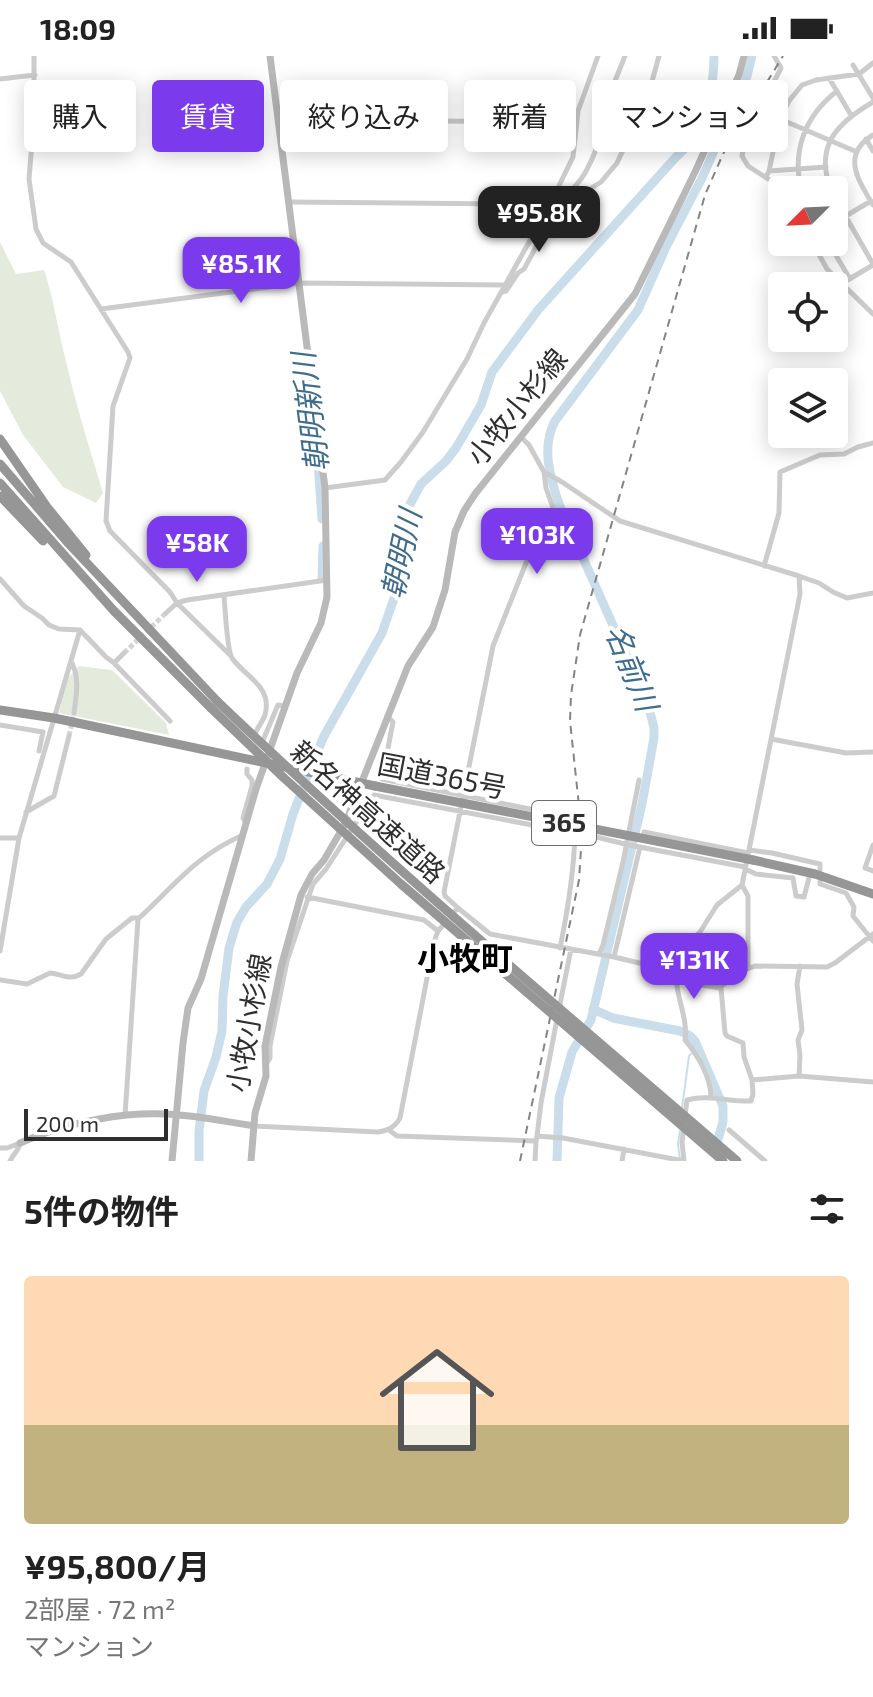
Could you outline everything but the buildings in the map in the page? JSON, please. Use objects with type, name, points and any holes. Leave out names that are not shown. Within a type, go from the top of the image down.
[{"type":"highway","points":[[0,439],[63,526],[172,655]]},
{"type":"highway","name":"新名神高速道路","points":[[0,464],[214,705],[284,778],[391,875],[723,1161]]},
{"type":"highway","name":"新名神高速道路","points":[[0,483],[114,611],[214,705],[418,887],[737,1161]]},
{"type":"highway","points":[[0,496],[114,611]]},
{"type":"highway","name":"国道365号","points":[[0,710],[54,718],[375,786],[815,872],[873,894]]},
{"type":"street","points":[[34,56],[29,179],[36,229],[43,243],[71,262],[130,358],[113,406],[106,521],[110,531],[177,603],[261,686],[267,705],[251,750],[260,747],[278,705],[285,706]]},
{"type":"street","points":[[172,1161],[188,1008],[205,966],[243,835],[270,764],[285,706],[321,623],[328,580],[325,488],[270,56]]},
{"type":"street","points":[[325,488],[385,480],[423,432],[467,359],[573,157],[578,111],[598,56]]},
{"type":"street","points":[[501,292],[506,291],[524,269],[556,208],[585,173],[597,144],[598,123],[625,56]]},
{"type":"street","points":[[553,216],[601,182],[617,163],[648,96],[659,56]]},
{"type":"street","name":"小牧小杉線","points":[[251,1161],[252,1125],[266,1076],[265,1046],[281,967],[301,895],[345,824],[357,782],[408,666],[433,627],[441,607],[455,532],[464,511],[635,294],[695,172],[739,75],[744,56]]},
{"type":"street","points":[[774,56],[781,68],[746,137],[742,152],[744,162],[768,174],[826,167]]},
{"type":"street","points":[[788,104],[800,86],[859,74],[873,63]]},
{"type":"street","points":[[828,176],[827,154],[838,128],[873,100],[853,65]]},
{"type":"street","points":[[0,79],[35,75]]},
{"type":"street","points":[[829,78],[851,115]]},
{"type":"street","points":[[799,176],[799,150],[805,129],[816,111],[837,91]]},
{"type":"street","points":[[279,120],[577,122]]},
{"type":"street","points":[[788,122],[857,152]]},
{"type":"street","points":[[848,215],[872,202],[855,171],[857,152],[873,135]]},
{"type":"street","points":[[866,139],[873,151]]},
{"type":"street","points":[[768,174],[773,152]]},
{"type":"street","points":[[289,202],[521,204],[548,208]]},
{"type":"street","points":[[836,256],[850,279],[873,264],[848,220]]},
{"type":"street","points":[[101,309],[297,283],[505,285]]},
{"type":"street","points":[[848,291],[873,314]]},
{"type":"street","points":[[521,437],[545,473],[546,488],[556,516],[526,563],[493,646],[445,896],[490,934],[614,957],[652,966],[686,982],[721,988],[748,968],[827,967],[871,937],[853,916],[854,907],[846,893],[820,882]]},
{"type":"street","points":[[764,566],[779,513],[780,472],[822,454],[844,454],[873,443]]},
{"type":"street","points":[[545,473],[620,521],[799,576],[847,598],[873,593]]},
{"type":"street","points":[[668,974],[674,955],[700,932],[717,905],[742,885],[800,594],[799,576]]},
{"type":"street","points":[[0,579],[24,606],[49,625],[80,630],[170,721]]},
{"type":"street","points":[[166,613],[177,603],[187,600],[328,580]]},
{"type":"street","points":[[224,595],[231,656]]},
{"type":"street","points":[[0,951],[25,812],[80,630]]},
{"type":"street","points":[[114,663],[124,653]]},
{"type":"street","points":[[72,662],[78,683],[74,713]]},
{"type":"street","points":[[387,716],[393,722],[382,779],[574,818]]},
{"type":"street","points":[[0,725],[43,732],[39,751]]},
{"type":"street","points":[[25,812],[54,796],[69,736]]},
{"type":"street","points":[[771,739],[846,753],[873,752]]},
{"type":"street","points":[[247,769],[252,786],[243,818],[247,824]]},
{"type":"street","points":[[600,954],[639,780]]},
{"type":"street","points":[[267,1064],[287,961],[307,897],[374,795],[575,833],[571,897],[560,948]]},
{"type":"street","points":[[614,957],[644,832],[748,860],[756,874],[793,878],[796,896],[804,897],[815,872]]},
{"type":"street","points":[[0,980],[22,985],[50,973],[75,978],[113,931],[132,918],[138,918],[193,865],[243,835]]},
{"type":"street","points":[[588,835],[627,844],[748,860]]},
{"type":"street","points":[[0,838],[19,838]]},
{"type":"street","points":[[873,845],[865,868],[873,871]]},
{"type":"street","points":[[742,885],[748,896],[748,968]]},
{"type":"street","points":[[307,897],[424,920],[438,931]]},
{"type":"street","points":[[0,1148],[48,1131],[125,1116],[178,1115],[285,1129],[389,1130],[400,1118],[434,942],[438,931],[458,908]]},
{"type":"street","points":[[125,1116],[138,918]]},
{"type":"street","points":[[535,1161],[546,1074],[571,949]]},
{"type":"street","points":[[799,1076],[798,1040],[802,1030],[797,984],[800,966]]},
{"type":"street","points":[[676,978],[678,999],[687,1028],[685,1038],[697,1057],[711,1097]]},
{"type":"street","points":[[389,1130],[397,1136],[563,1138],[684,1161],[682,1142],[687,1100],[711,1097],[751,1101],[753,1094],[743,1043],[725,1033],[721,988]]},
{"type":"street","points":[[752,1080],[799,1076],[873,1082]]},
{"type":"street","points":[[729,1130],[765,1161]]},
{"type":"street","points":[[10,1161],[19,1151],[20,1143]]},
{"type":"street","points":[[622,1161],[624,1149]]},
{"type":"shaded area","points":[[0,242],[16,274],[44,270],[74,394],[103,493],[96,503],[63,487],[23,435],[0,391]]},
{"type":"shaded area","points":[[79,666],[112,670],[166,723],[169,735],[59,713],[67,679]]},
{"type":"waterway","name":"朝明川","points":[[199,1161],[204,1091],[222,1031],[229,948],[237,922],[267,884],[280,859],[293,814],[323,738],[382,633],[399,584],[402,531],[409,506],[421,484],[456,448],[481,405],[492,372],[538,310],[695,135],[710,98],[714,56]]},
{"type":"waterway","name":"名前川","points":[[557,1161],[559,1098],[572,1052],[591,1020],[642,804],[654,728],[648,704],[559,504],[550,473],[548,441],[555,421],[638,310],[746,80],[752,56]]},
{"type":"waterway","name":"朝明新川","points":[[318,462],[322,519]]},
{"type":"waterway","name":"朝明新川","points":[[322,578],[323,546]]},
{"type":"waterway","name":"名前川","points":[[593,1009],[613,1018],[680,1031],[695,1041],[723,1106],[723,1122],[715,1150]]},
{"type":"waterway","points":[[682,1108],[689,1056],[692,1053]]},
{"type":"waterway","points":[[680,1131],[680,1160]]},
{"type":"tunnel","points":[[124,653],[166,613]]},
{"type":"tunnel","points":[[69,736],[74,713]]},
{"type":"railway","points":[[520,1161],[579,880],[582,834],[570,721],[580,635],[705,195],[723,154],[783,56]]},
{"type":"district","name":"小牧町","points":[[465,959]]}]
